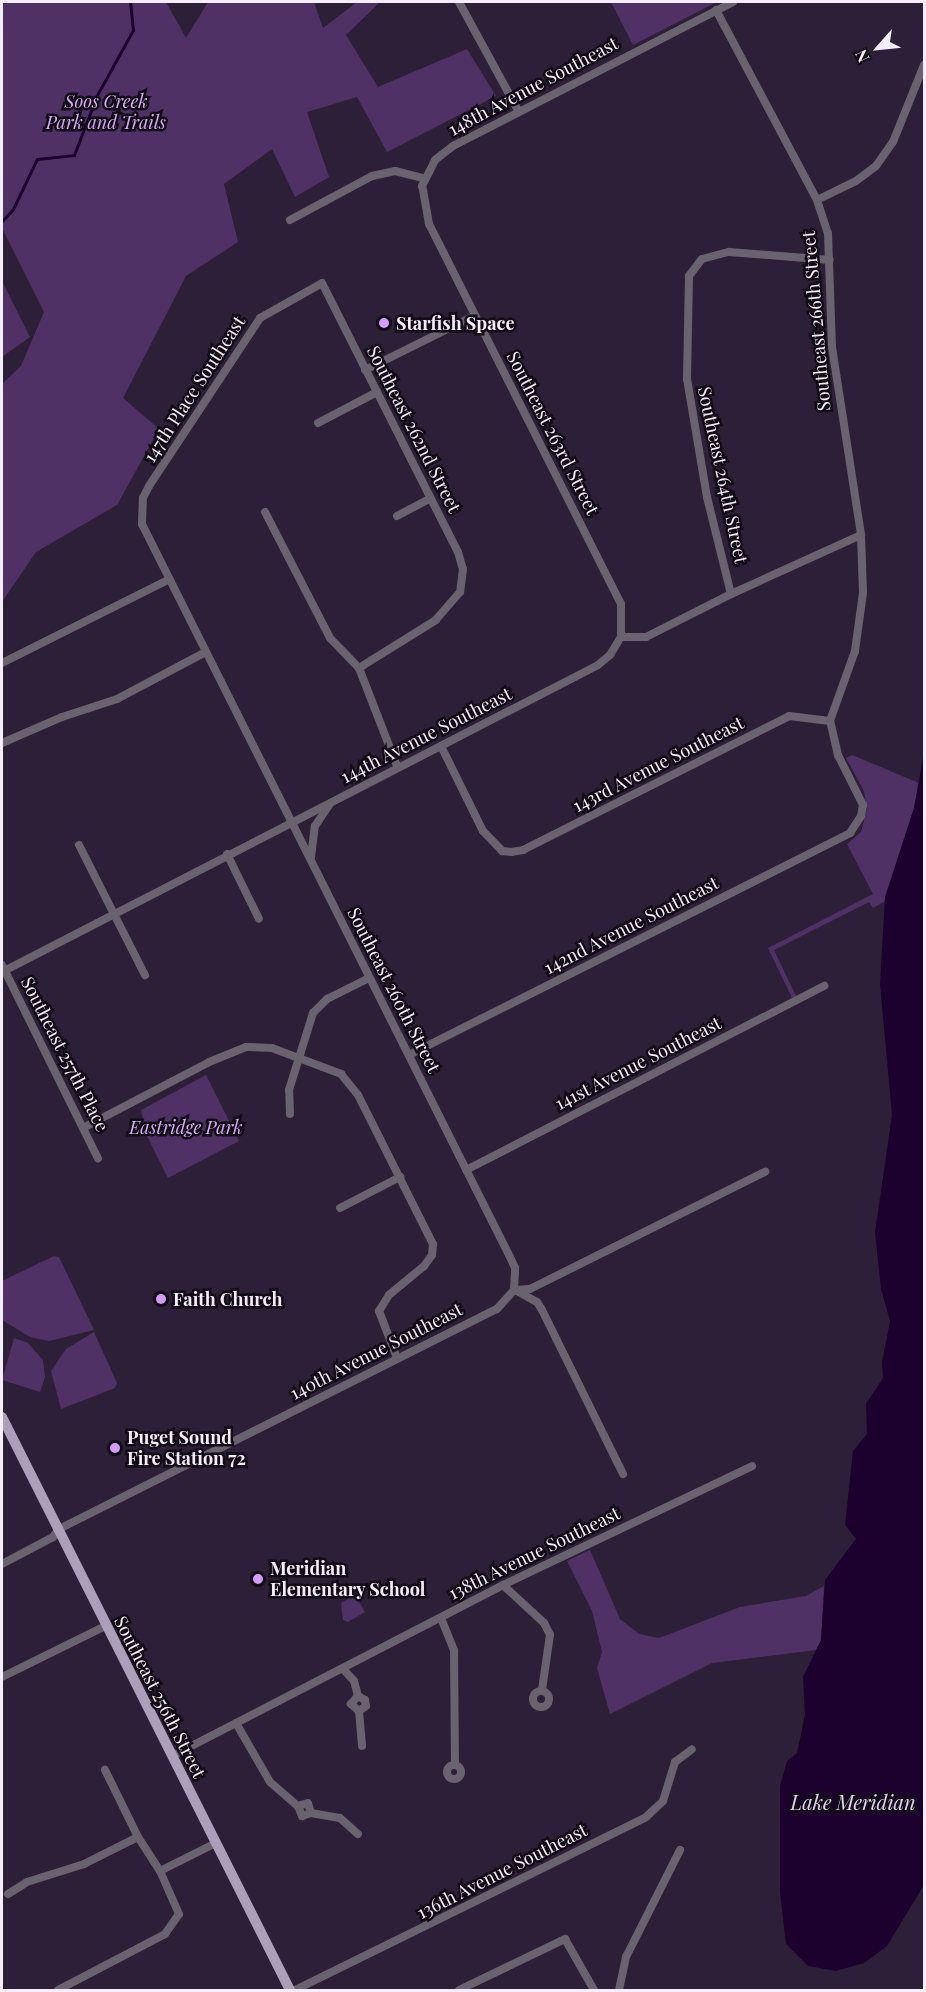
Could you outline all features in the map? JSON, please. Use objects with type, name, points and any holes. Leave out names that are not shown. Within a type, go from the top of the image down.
[{"type":"main road","name":"Southeast 256th Street","points":[[2,1417],[105,1626],[292,1990]]},
{"type":"street","points":[[459,2],[519,112]]},
{"type":"street","name":"148th Avenue Southeast","points":[[424,178],[435,159],[453,146],[733,2]]},
{"type":"street","name":"Southeast 266th Street","points":[[716,10],[817,200],[828,232],[833,358],[861,536],[863,594],[855,651],[830,721]]},
{"type":"street","points":[[817,200],[856,181],[876,166],[893,142],[924,65]]},
{"type":"street","points":[[290,220],[372,176],[395,171],[424,178]]},
{"type":"street","name":"Southeast 263rd Street","points":[[424,178],[423,196],[429,224],[611,582],[621,604],[621,638]]},
{"type":"street","name":"Southeast 264th Street","points":[[731,594],[707,497],[687,379],[686,298],[689,276],[702,259],[729,252],[830,260]]},
{"type":"street","name":"Southeast 262nd Street","points":[[322,283],[458,552],[463,569],[460,592],[436,620],[359,668]]},
{"type":"street","name":"147th Place Southeast","points":[[141,510],[149,486],[260,318],[322,283]]},
{"type":"street","points":[[365,370],[474,316]]},
{"type":"street","points":[[318,423],[377,392]]},
{"type":"street","points":[[397,516],[431,498]]},
{"type":"street","name":"Southeast 260th Street","points":[[141,510],[147,538],[515,1268],[514,1290]]},
{"type":"street","points":[[265,512],[330,638],[359,668],[397,766]]},
{"type":"street","points":[[621,638],[646,637],[731,594],[861,536]]},
{"type":"street","points":[[2,663],[168,580]]},
{"type":"street","name":"144th Avenue Southeast","points":[[3,969],[598,665],[621,638]]},
{"type":"street","points":[[2,743],[62,717],[117,699],[204,653]]},
{"type":"street","name":"143rd Avenue Southeast","points":[[441,746],[483,831],[502,851],[524,850],[789,716],[830,721]]},
{"type":"street","name":"142nd Avenue Southeast","points":[[409,1056],[842,838],[861,816],[861,799],[838,755],[830,721]]},
{"type":"street","points":[[314,869],[312,834],[318,817],[337,797]]},
{"type":"street","points":[[79,844],[146,975]]},
{"type":"street","points":[[227,854],[260,919]]},
{"type":"street","name":"Southeast 257th Place","points":[[3,969],[98,1158]]},
{"type":"street","points":[[290,1114],[289,1090],[307,1024],[319,1005],[369,978]]},
{"type":"street","name":"141st Avenue Southeast","points":[[466,1170],[824,986]]},
{"type":"street","points":[[83,1128],[236,1050],[264,1047],[298,1057],[341,1074],[350,1083],[429,1231],[432,1255],[389,1295],[379,1311],[397,1358]]},
{"type":"street","points":[[514,1290],[530,1289],[765,1172]]},
{"type":"street","points":[[340,1208],[400,1177]]},
{"type":"street","points":[[514,1290],[537,1302],[542,1310],[623,1474]]},
{"type":"street","name":"140th Avenue Southeast","points":[[2,1564],[53,1538],[59,1529],[497,1309],[514,1290]]},
{"type":"street","name":"138th Avenue Southeast","points":[[171,1756],[503,1585],[752,1466]]},
{"type":"street","points":[[503,1585],[544,1623],[550,1635],[542,1690]]},
{"type":"street","points":[[441,1618],[454,1651],[455,1765]]},
{"type":"street","points":[[2,1677],[105,1626]]},
{"type":"street","points":[[343,1669],[354,1681],[358,1696],[351,1704],[359,1711],[362,1746]]},
{"type":"street","points":[[236,1723],[270,1782],[298,1806],[308,1803],[311,1813],[340,1818],[358,1834]]},
{"type":"street","name":"136th Avenue Southeast","points":[[292,1990],[646,1816],[663,1802],[675,1762],[692,1749]]},
{"type":"street","points":[[58,1990],[165,1934],[177,1921],[178,1907],[160,1871],[138,1837],[105,1770]]},
{"type":"street","points":[[8,1894],[27,1882],[84,1864],[138,1837]]},
{"type":"street","points":[[160,1871],[216,1844]]},
{"type":"street","points":[[619,1990],[626,1957],[671,1874],[680,1851]]},
{"type":"street","points":[[459,1990],[565,1939],[594,1990]]},
{"type":"green space","name":"Soos Creek Park and Trails","points":[[2,2],[166,2],[186,38],[208,2],[314,2],[323,28],[357,2],[380,2],[346,35],[378,87],[467,49],[496,96],[387,152],[357,97],[307,112],[329,177],[295,197],[272,149],[224,184],[238,242],[186,276],[123,398],[159,429],[117,505],[36,552],[2,602],[2,384],[21,366],[44,312],[2,228]]},
{"type":"green space","points":[[611,2],[717,2],[633,45]]},
{"type":"green space","points":[[2,281],[30,337],[2,357]]},
{"type":"green space","points":[[852,755],[919,783],[914,808],[884,902],[873,908],[869,902],[774,950],[796,996],[792,998],[768,948],[873,894],[847,844],[861,832],[867,809],[864,791],[846,758]]},
{"type":"green space","name":"Eastridge Park","points":[[206,1075],[239,1141],[168,1178],[147,1136],[141,1110]]},
{"type":"green space","points":[[54,1256],[59,1257],[94,1330],[49,1341],[30,1337],[2,1320],[2,1281]]},
{"type":"green space","points":[[94,1332],[117,1383],[115,1388],[61,1409],[51,1371],[66,1349]]},
{"type":"green space","points":[[14,1338],[28,1343],[43,1360],[45,1377],[40,1392],[2,1380]]},
{"type":"green space","points":[[590,1550],[620,1619],[639,1634],[659,1638],[740,1607],[806,1596],[824,1586],[821,1640],[816,1650],[712,1663],[610,1714],[597,1668],[602,1652],[592,1611],[567,1561]]},
{"type":"green space","points":[[355,1595],[365,1612],[348,1622],[343,1620],[341,1603]]},
{"type":"water","name":"Lake Meridian","points":[[924,752],[924,1885],[887,1946],[864,1963],[836,1971],[808,1966],[786,1944],[780,1892],[780,1786],[787,1761],[797,1753],[805,1715],[803,1677],[821,1640],[825,1580],[856,1539],[845,1525],[853,1451],[867,1434],[866,1404],[883,1378],[882,1362],[890,1321],[881,1289],[875,1232],[892,1115],[880,984],[885,897],[914,808]]},
{"type":"waterway","points":[[2,221],[13,209],[37,159],[74,155],[97,95],[133,30],[130,2]]},
{"type":"place","name":"Starfish Space","points":[[384,323]]},
{"type":"place","name":"Faith Church","points":[[161,1299]]},
{"type":"place","name":"Puget Sound Fire Station 72","points":[[115,1448]]},
{"type":"place","name":"Meridian Elementary School","points":[[258,1579]]}]
